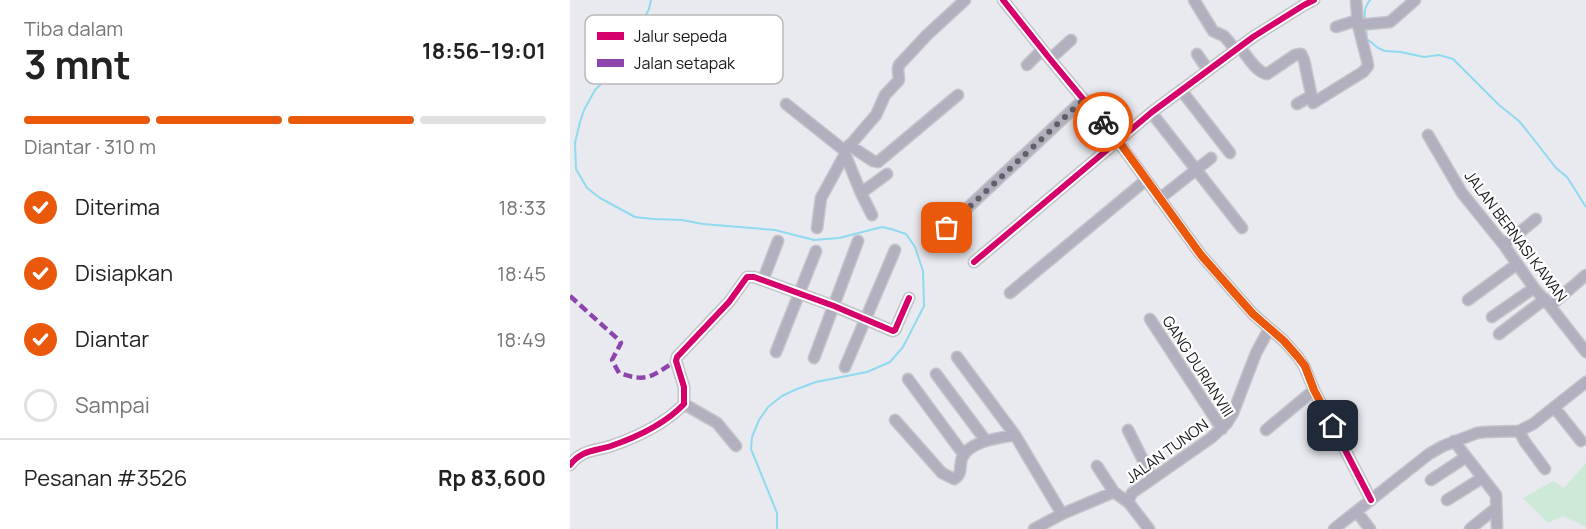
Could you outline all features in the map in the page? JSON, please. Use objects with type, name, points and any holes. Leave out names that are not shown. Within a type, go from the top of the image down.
[{"type":"street","points":[[817,228],[821,198],[847,150],[876,115],[885,95],[899,80],[899,65],[965,0]]},
{"type":"street","points":[[1003,0],[1118,140],[1201,255],[1232,292],[1284,341],[1305,366],[1314,390],[1371,500]]},
{"type":"street","points":[[1194,0],[1213,31],[1224,36],[1265,74],[1295,55],[1301,54],[1313,103],[1363,72],[1368,66],[1356,0]]},
{"type":"street","points":[[974,262],[1118,140],[1181,90],[1238,48],[1314,0]]},
{"type":"street","points":[[1336,27],[1359,23],[1390,22],[1415,0]]},
{"type":"street","points":[[1027,64],[1071,40]]},
{"type":"street","points":[[1197,54],[1208,70]]},
{"type":"street","points":[[1181,90],[1230,153]]},
{"type":"street","points":[[786,104],[847,150],[878,162],[958,95]]},
{"type":"street","points":[[1297,104],[1311,96]]},
{"type":"street","points":[[930,243],[1084,99]]},
{"type":"street","points":[[1154,116],[1242,228]]},
{"type":"street","name":"JALAN BERNASI KAWAN","points":[[1428,135],[1462,193],[1586,352]]},
{"type":"street","points":[[847,150],[861,193],[872,215]]},
{"type":"street","points":[[1160,199],[1211,158]]},
{"type":"street","points":[[861,193],[887,174]]},
{"type":"street","points":[[1010,293],[1146,180]]},
{"type":"street","points":[[1504,244],[1536,219]]},
{"type":"street","points":[[763,280],[778,241]]},
{"type":"street","points":[[814,358],[858,241]]},
{"type":"street","points":[[845,367],[895,250]]},
{"type":"street","points":[[776,352],[816,251]]},
{"type":"street","points":[[1468,300],[1518,264]]},
{"type":"street","points":[[1499,334],[1586,275]]},
{"type":"street","points":[[570,465],[579,455],[612,446],[650,429],[675,414],[684,404],[684,387],[676,362],[680,352],[729,302],[744,279],[750,276],[834,306],[894,331],[909,298]]},
{"type":"street","points":[[1492,317],[1534,288]]},
{"type":"street","name":"GANG DURIANVIII","points":[[1150,319],[1222,429]]},
{"type":"street","name":"JALAN TUNON","points":[[1149,529],[1129,502],[1132,493],[1222,429],[1233,413],[1269,329]]},
{"type":"street","points":[[957,357],[1015,435],[1062,514]]},
{"type":"street","points":[[936,374],[986,441]]},
{"type":"street","points":[[908,379],[964,455]]},
{"type":"street","points":[[1334,529],[1429,454],[1454,441],[1485,432],[1519,431],[1533,424],[1586,382]]},
{"type":"street","points":[[1266,430],[1314,390]]},
{"type":"street","points":[[684,404],[717,423],[736,446]]},
{"type":"street","points":[[1554,407],[1581,441]]},
{"type":"street","points":[[895,420],[942,473],[954,480],[958,477],[964,455],[971,448],[986,441],[1015,435]]},
{"type":"street","points":[[1128,430],[1152,478]]},
{"type":"street","points":[[1519,431],[1545,469]]},
{"type":"street","points":[[1454,441],[1496,495],[1497,529]]},
{"type":"street","points":[[1431,480],[1466,457]]},
{"type":"street","points":[[1097,466],[1114,492],[1129,502]]},
{"type":"street","points":[[1448,500],[1482,478]]},
{"type":"street","points":[[1034,529],[1055,524],[1062,514],[1114,492]]},
{"type":"street","points":[[1470,529],[1497,508]]},
{"type":"street","points":[[1357,512],[1370,529]]},
{"type":"green space","points":[[1586,463],[1586,527],[1563,516],[1548,523],[1523,498],[1553,481],[1564,488]]},
{"type":"waterway","points":[[646,15],[651,0]]},
{"type":"waterway","points":[[1365,19],[1365,9],[1370,0]]},
{"type":"waterway","points":[[1366,28],[1367,39],[1385,51],[1424,57],[1439,55],[1453,59],[1499,105],[1519,121],[1556,168],[1567,177],[1586,207]]},
{"type":"waterway","points":[[601,84],[595,90],[580,122],[575,143],[576,169],[587,188],[600,198],[635,217],[775,230],[814,240],[839,238],[882,227],[906,234],[915,247],[923,271],[924,306],[903,347],[890,362],[867,372],[816,382],[797,389],[782,396],[768,407],[759,420],[752,437],[751,449],[777,513],[777,529]]},
{"type":"marked path","points":[[570,296],[620,341],[612,360],[619,373],[644,378],[676,361]]},
{"type":"cycle path","points":[[1003,0],[1117,140],[1201,255],[1253,314],[1284,341],[1298,357],[1371,500]]},
{"type":"cycle path","points":[[974,262],[1152,112],[1253,37],[1314,0]]},
{"type":"cycle path","points":[[570,465],[579,456],[641,434],[668,418],[684,404],[684,387],[676,361],[677,357],[729,302],[747,277],[754,277],[834,306],[893,331],[909,298]]},
{"type":"way so far","points":[[947,228],[1084,99],[1103,122]]},
{"type":"route","points":[[1103,122],[1201,255],[1232,292],[1284,341],[1305,366],[1314,390],[1333,426]]}]
